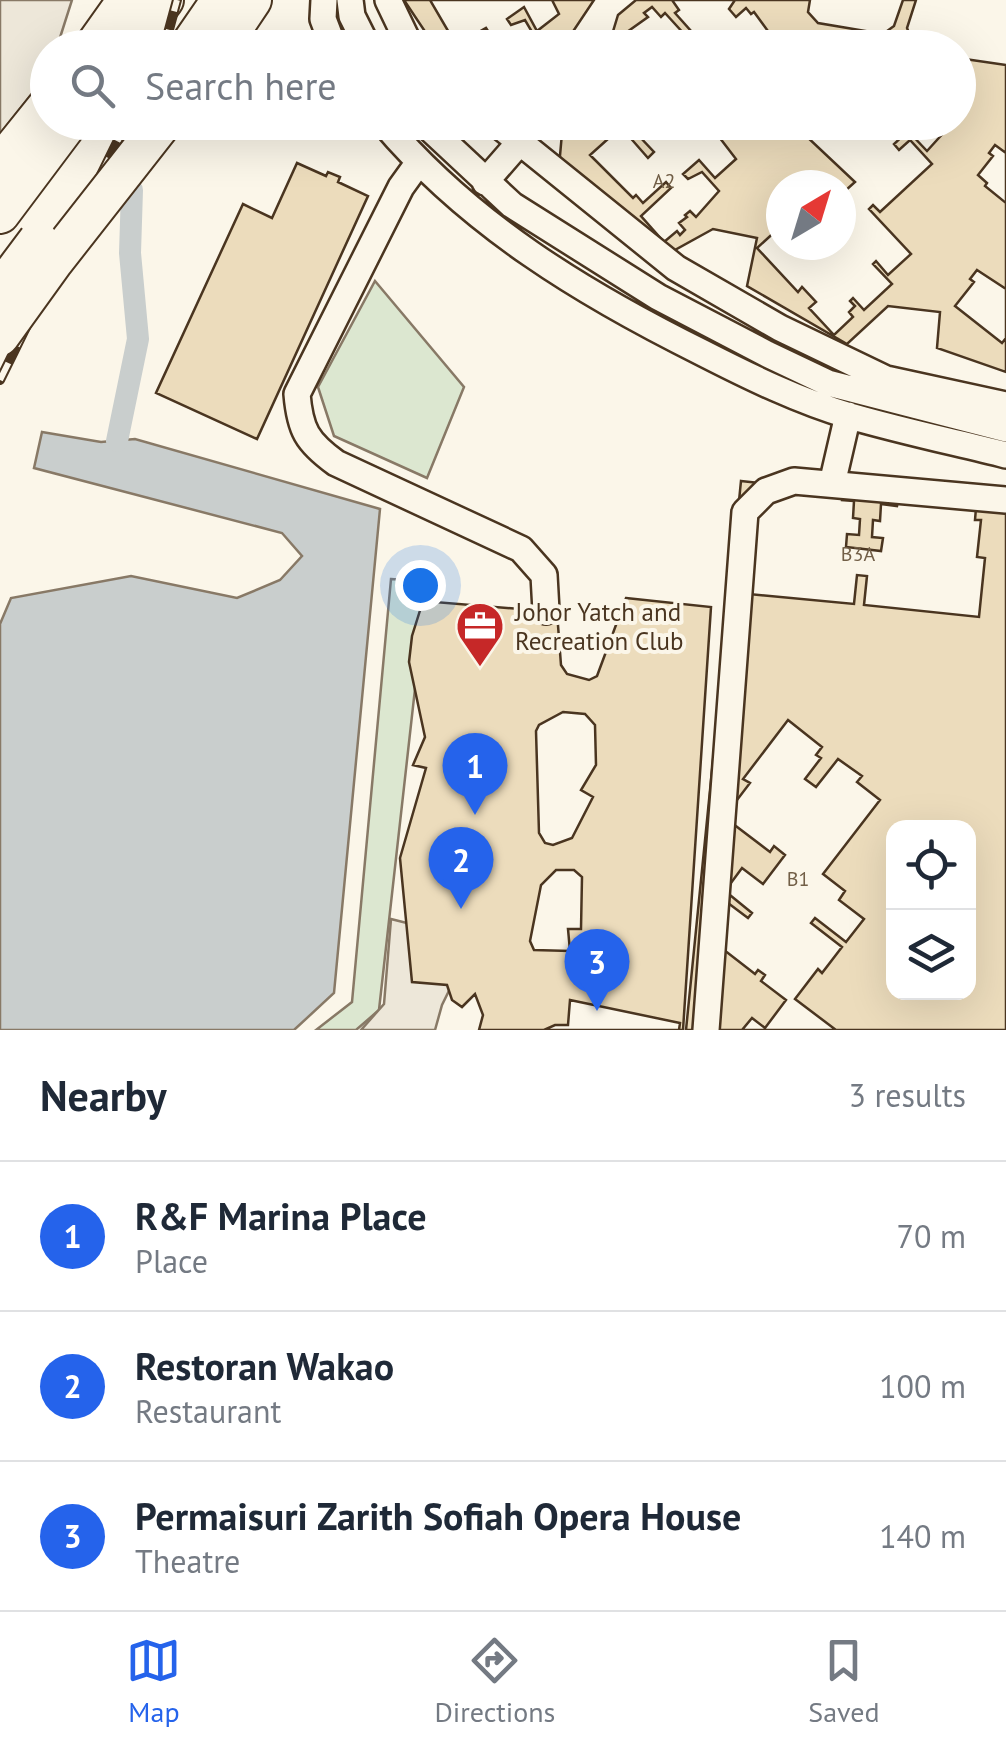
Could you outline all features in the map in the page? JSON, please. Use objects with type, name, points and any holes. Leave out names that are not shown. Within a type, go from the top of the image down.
[{"type":"highway","points":[[106,30],[127,0]]},
{"type":"highway","points":[[141,30],[164,0]]},
{"type":"highway","points":[[200,30],[221,0]]},
{"type":"highway","points":[[232,30],[252,0]]},
{"type":"highway","points":[[0,165],[30,128]]},
{"type":"highway","points":[[0,214],[56,140]]},
{"type":"highway","points":[[0,291],[120,140]]},
{"type":"highway","points":[[0,336],[149,140]]},
{"type":"street","points":[[324,0],[323,18],[327,30]]},
{"type":"street","points":[[350,0],[359,30]]},
{"type":"street","points":[[388,0],[402,30]]},
{"type":"street","points":[[398,140],[459,202],[493,229],[637,320],[742,373],[848,415],[1006,455]]},
{"type":"street","points":[[441,140],[512,205],[658,297],[767,354],[828,383],[1006,429]]},
{"type":"street","points":[[516,140],[676,268],[785,319],[886,379],[1006,405]]},
{"type":"street","points":[[484,182],[519,143]]},
{"type":"street","points":[[419,162],[401,188],[298,394],[300,420],[313,446],[336,463],[521,549],[544,575],[546,611]]},
{"type":"street","points":[[565,275],[578,248]]},
{"type":"street","points":[[767,354],[785,319]]},
{"type":"street","points":[[832,484],[848,415]]},
{"type":"street","points":[[706,1030],[745,512],[766,492],[794,481],[1006,500]]},
{"type":"green space","points":[[375,281],[464,387],[427,478],[334,436],[318,387]]},
{"type":"green space","points":[[391,579],[427,582],[379,1010],[356,1030],[316,1030],[352,1002]]},
{"type":"shaded area","points":[[0,0],[72,0],[62,30],[30,30],[30,96],[0,134]]},
{"type":"shaded area","points":[[42,432],[101,442],[135,439],[380,509],[334,993],[294,1030],[0,1030],[0,624],[11,598],[131,576],[237,598],[280,580],[302,556],[282,533],[34,468]]},
{"type":"shaded area","points":[[391,919],[474,940],[442,1005],[435,1030],[361,1030],[384,1004]]},
{"type":"building","points":[[404,0],[594,0],[574,30],[424,30]]},
{"type":"building","points":[[430,0],[552,0],[559,14],[538,30],[524,7],[507,19],[511,25],[525,20],[531,30],[448,30]]},
{"type":"building","points":[[636,0],[810,0],[808,12],[818,23],[859,30],[613,30],[618,15]]},
{"type":"building","points":[[672,0],[735,0],[729,9],[736,17],[746,8],[767,30],[690,30],[675,13],[679,10]]},
{"type":"building","points":[[903,0],[916,0],[907,28],[888,30],[894,26]]},
{"type":"building","points":[[652,7],[661,17],[665,13],[681,30],[630,30],[648,17],[644,13]]},
{"type":"building","points":[[976,61],[1006,65],[1006,372],[937,348],[940,312],[888,306],[847,344],[747,286],[757,238],[713,229],[673,251],[559,167],[561,140],[976,140]]},
{"type":"building","points":[[607,140],[632,140],[648,158],[654,152],[643,140],[721,140],[736,159],[715,178],[699,160],[683,174],[688,179],[702,172],[719,191],[696,217],[690,211],[685,215],[679,223],[685,230],[680,235],[677,231],[664,242],[641,216],[671,188],[666,182],[643,203],[636,195],[633,198],[590,155]]},
{"type":"building","points":[[810,140],[898,140],[894,144],[899,150],[910,140],[932,164],[880,212],[873,205],[869,209],[911,254],[888,275],[876,261],[873,264],[892,284],[864,310],[853,298],[850,301],[855,306],[849,312],[853,317],[834,335],[809,308],[816,302],[802,287],[798,292],[768,260],[856,260],[856,170],[842,170]]},
{"type":"building","points":[[917,140],[937,140],[927,151]]},
{"type":"building","points":[[995,145],[1006,153],[1006,203],[978,175],[993,156],[989,153]]},
{"type":"building","points":[[297,163],[326,176],[328,172],[340,177],[338,182],[368,196],[257,439],[156,393],[243,204],[272,218]]},
{"type":"building","points":[[766,240],[766,258],[757,248]]},
{"type":"building","points":[[977,270],[1006,289],[1006,338],[1002,343],[955,306],[974,282],[970,279]]},
{"type":"building","points":[[741,481],[1006,510],[1006,1030],[686,1030]]},
{"type":"building","points":[[754,490],[842,495],[842,500],[854,501],[853,518],[860,519],[859,535],[847,534],[846,547],[881,551],[883,538],[872,537],[873,520],[880,521],[881,504],[897,506],[898,501],[976,508],[975,520],[981,520],[977,557],[985,558],[979,617],[864,605],[867,576],[857,575],[854,604],[738,593]]},
{"type":"building","points":[[626,598],[711,607],[683,1030],[479,1030],[483,1015],[475,994],[462,1007],[452,1000],[447,985],[412,982],[400,858],[426,768],[413,765],[425,737],[409,662],[423,601],[557,612],[561,665],[567,674],[589,680],[597,676]],"holes":[[[563,712],[585,714],[595,725],[596,765],[581,790],[593,797],[572,838],[553,845],[545,843],[539,833],[536,731],[539,725]],[[556,870],[574,870],[582,877],[581,929],[568,929],[570,951],[534,950],[530,941],[541,885]]]},
{"type":"building","points":[[788,720],[822,747],[816,755],[821,758],[805,779],[816,787],[838,759],[862,776],[857,782],[880,800],[823,874],[845,891],[839,900],[864,919],[846,942],[815,918],[811,923],[842,947],[822,973],[818,969],[795,999],[836,1030],[742,1030],[752,1018],[765,1028],[786,1000],[761,981],[765,975],[758,970],[755,974],[706,936],[728,903],[748,918],[752,913],[725,891],[742,868],[763,884],[785,855],[774,846],[770,852],[724,817],[750,783],[743,779]]},
{"type":"building","points":[[570,1000],[680,1023],[679,1030],[544,1030],[568,1025]]},
{"type":"waterway","points":[[117,441],[138,339],[130,253],[132,190]]},
{"type":"railway","points":[[169,30],[177,0]]},
{"type":"railway","points":[[0,380],[118,140]]},
{"type":"place","name":"Johor Yatch and Recreation Club","points":[[480,668]]},
{"type":"place","name":"R&F Marina Place","points":[[475,815]]},
{"type":"place","name":"Restoran Wakao","points":[[461,909]]},
{"type":"place","name":"Permaisuri Zarith Sofiah Opera House","points":[[597,1011]]}]
